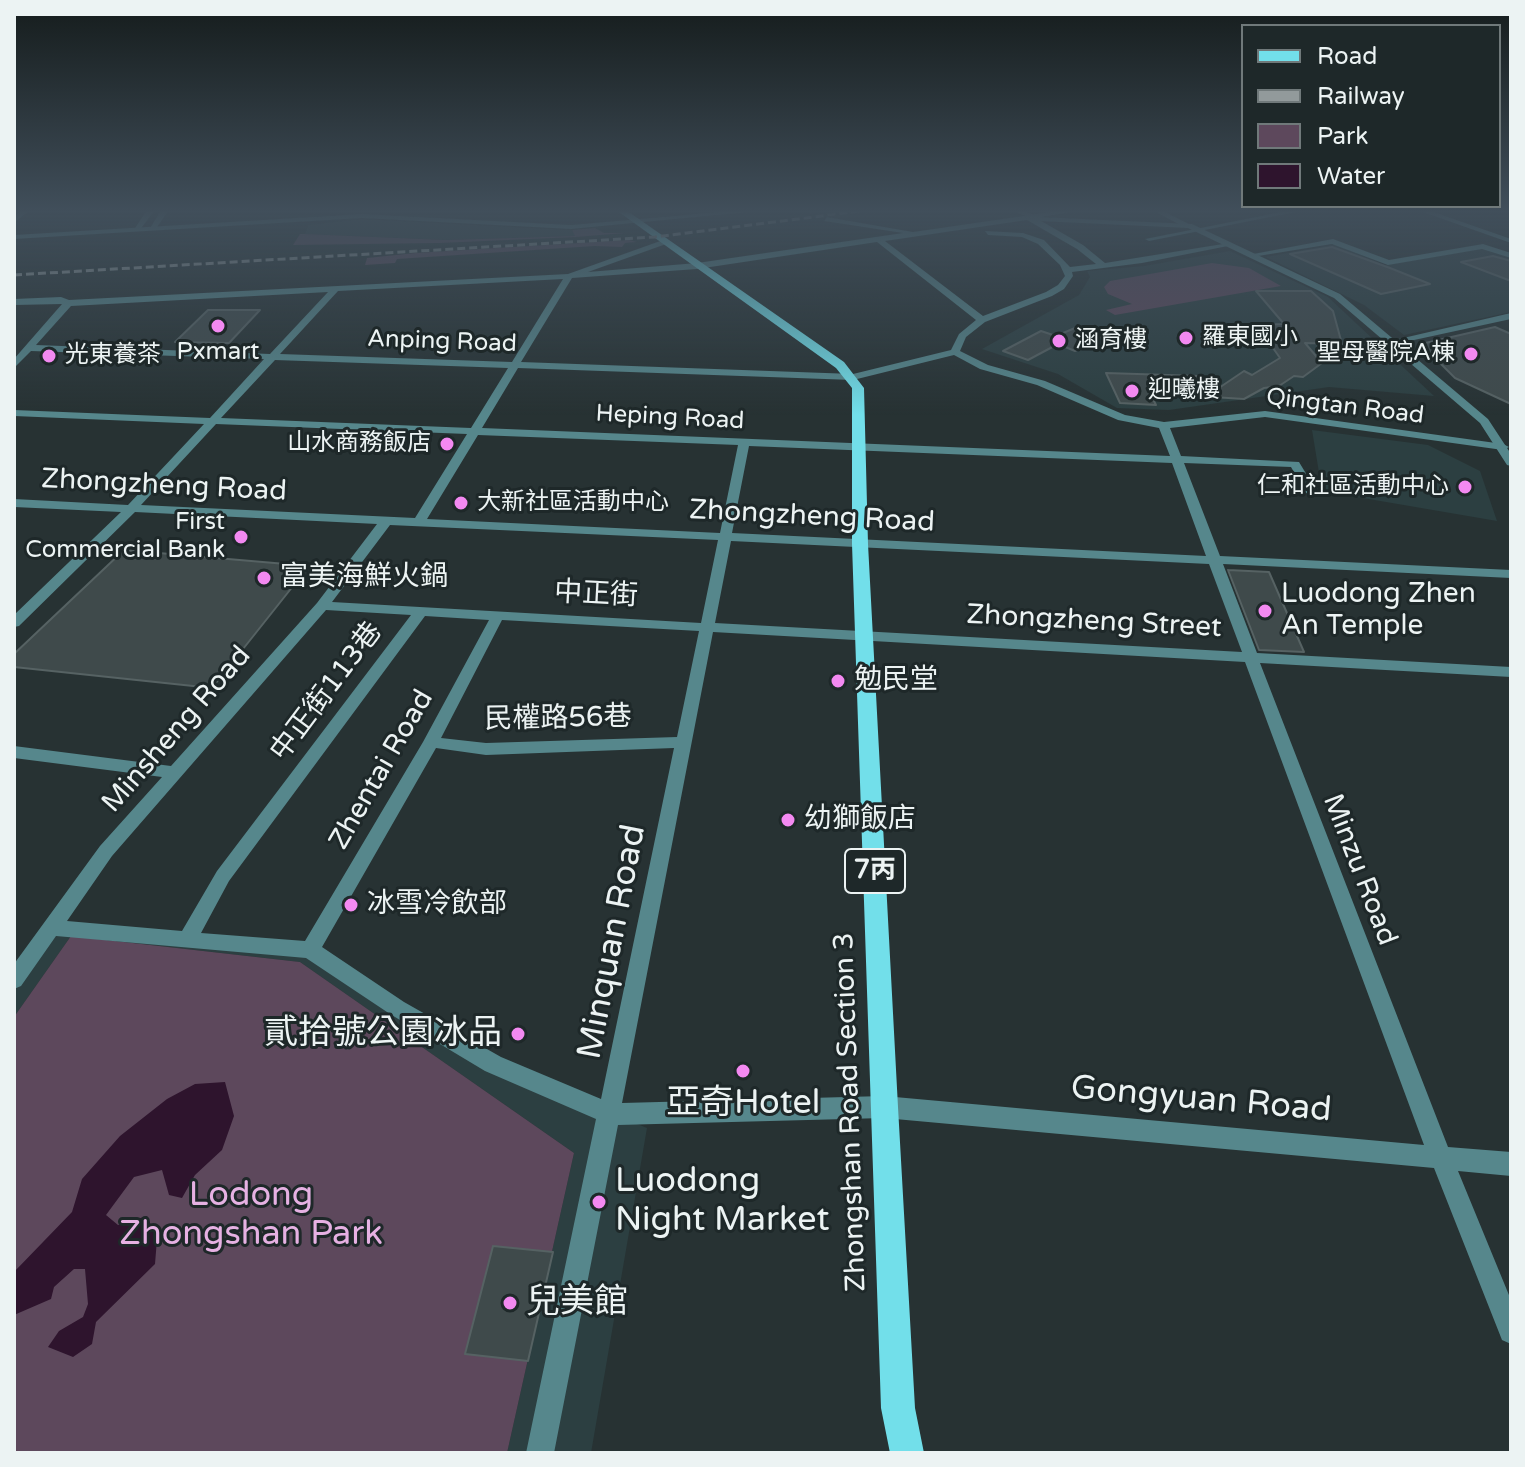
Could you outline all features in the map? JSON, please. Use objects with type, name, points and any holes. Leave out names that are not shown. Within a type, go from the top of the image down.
[{"type":"main road","points":[[715,278],[853,377]]},
{"type":"main road","name":"Zhongshan Road Section 3","points":[[853,377],[858,388],[861,448],[860,544],[898,1408],[907,1453]]},
{"type":"street","points":[[14,302],[61,300],[68,303],[525,278]]},
{"type":"street","points":[[419,522],[567,278]]},
{"type":"street","points":[[928,278],[982,320]]},
{"type":"street","points":[[955,352],[962,336],[982,320],[1049,294],[1061,287],[1065,278]]},
{"type":"street","points":[[1301,278],[1337,296],[1484,421],[1511,463]]},
{"type":"street","points":[[14,623],[132,508],[335,289]]},
{"type":"street","points":[[14,365],[68,303]]},
{"type":"street","points":[[1391,342],[1511,316]]},
{"type":"street","name":"Anping Road","points":[[29,348],[853,377],[955,352]]},
{"type":"street","name":"Qingtan Road","points":[[955,352],[984,367],[1041,383],[1122,418],[1164,425],[1265,414],[1503,447]]},
{"type":"street","name":"Heping Road","points":[[14,413],[1295,464],[1310,490]]},
{"type":"street","name":"Minzu Road","points":[[1164,425],[1438,1157],[1511,1331]]},
{"type":"street","name":"Minquan Road","points":[[540,1453],[709,627],[722,537],[744,443]]},
{"type":"street","name":"Zhongzheng Road","points":[[14,503],[1511,574]]},
{"type":"street","name":"Minsheng Road","points":[[14,980],[106,851],[172,772],[322,606],[386,521]]},
{"type":"street","name":"中正街","points":[[322,606],[866,635]]},
{"type":"street","name":"中正街113巷","points":[[189,937],[223,876],[421,611]]},
{"type":"street","name":"Zhentai Road","points":[[310,950],[431,742],[498,615]]},
{"type":"street","name":"Zhongzheng Street","points":[[866,635],[1511,672]]},
{"type":"street","name":"民權路56巷","points":[[431,742],[486,749],[685,742]]},
{"type":"street","points":[[14,752],[172,772]]},
{"type":"street","points":[[52,928],[189,937],[310,950],[397,1008],[493,1064],[611,1114]]},
{"type":"street","name":"Gongyuan Road","points":[[611,1114],[884,1107],[1511,1164]]},
{"type":"shaded area","name":"羅東國小","points":[[1089,278],[1289,278],[1328,297],[1434,396],[1329,387],[1169,410],[1117,408],[1058,374],[982,349],[1079,295]]},
{"type":"shaded area","points":[[1310,278],[1511,278],[1511,312],[1404,335],[1364,305]]},
{"type":"shaded area","points":[[1312,430],[1428,445],[1480,471],[1497,521],[1322,491]]},
{"type":"shaded area","name":"Luodong Night Market","points":[[52,928],[310,950],[493,1064],[647,1128],[591,1453],[507,1453],[574,1153],[300,962],[71,936],[14,1017],[14,979]]},
{"type":"green space","points":[[1268,278],[1281,286],[1115,315],[1106,310],[1132,304],[1108,294],[1104,287],[1110,281]]},
{"type":"green space","name":"Lodong Zhongshan Park","points":[[71,936],[300,962],[574,1153],[507,1453],[14,1453],[14,1017]]},
{"type":"water","points":[[225,1082],[234,1116],[222,1150],[195,1175],[182,1198],[169,1195],[162,1170],[134,1177],[106,1215],[118,1225],[147,1216],[157,1239],[155,1264],[96,1322],[92,1344],[73,1357],[48,1347],[59,1331],[83,1317],[88,1304],[85,1269],[74,1269],[54,1287],[51,1299],[14,1315],[14,1272],[72,1212],[82,1179],[120,1136],[167,1099],[195,1084]]},
{"type":"building","points":[[1346,278],[1416,278],[1430,284],[1381,294]]},
{"type":"building","points":[[1256,291],[1311,291],[1333,311],[1342,344],[1305,343],[1322,363],[1303,377],[1294,376],[1279,386],[1264,388],[1244,399],[1150,393],[1156,405],[1120,403],[1106,373],[1199,376],[1210,394],[1244,371],[1252,375],[1280,358],[1257,325],[1284,324]]},
{"type":"building","name":"Pxmart","points":[[208,310],[260,310],[229,343],[175,342]]},
{"type":"building","name":"聖母醫院A棟","points":[[1495,327],[1511,334],[1511,404],[1455,378],[1421,344]]},
{"type":"building","name":"涵育樓","points":[[1075,328],[1101,337],[1075,351],[1058,344],[1028,360],[1003,351],[1041,331],[1056,336]]},
{"type":"building","points":[[124,550],[309,566],[212,688],[14,667],[14,654]]},
{"type":"building","name":"Luodong Zhen An Temple","points":[[1228,570],[1269,572],[1304,652],[1259,650]]},
{"type":"building","name":"兒美館","points":[[493,1246],[553,1252],[528,1361],[465,1354]]},
{"type":"place","name":"Pxmart","points":[[218,326]]},
{"type":"place","name":"羅東國小","points":[[1186,338]]},
{"type":"place","name":"涵育樓","points":[[1059,341]]},
{"type":"place","name":"聖母醫院A棟","points":[[1471,354]]},
{"type":"place","name":"光東養茶","points":[[49,356]]},
{"type":"place","name":"迎曦樓","points":[[1132,391]]},
{"type":"place","name":"山水商務飯店","points":[[447,444]]},
{"type":"place","name":"仁和社區活動中心","points":[[1465,487]]},
{"type":"place","name":"大新社區活動中心","points":[[461,503]]},
{"type":"place","name":"First Commercial Bank","points":[[241,537]]},
{"type":"place","name":"富美海鮮火鍋","points":[[264,578]]},
{"type":"place","name":"Luodong Zhen An Temple","points":[[1265,611]]},
{"type":"place","name":"勉民堂","points":[[838,681]]},
{"type":"place","name":"幼獅飯店","points":[[788,820]]},
{"type":"place","name":"冰雪冷飲部","points":[[351,905]]},
{"type":"place","name":"貳拾號公園冰品","points":[[518,1034]]},
{"type":"place","name":"亞奇Hotel","points":[[743,1071]]},
{"type":"place","name":"Luodong Night Market","points":[[599,1202]]},
{"type":"place","name":"兒美館","points":[[510,1303]]}]
